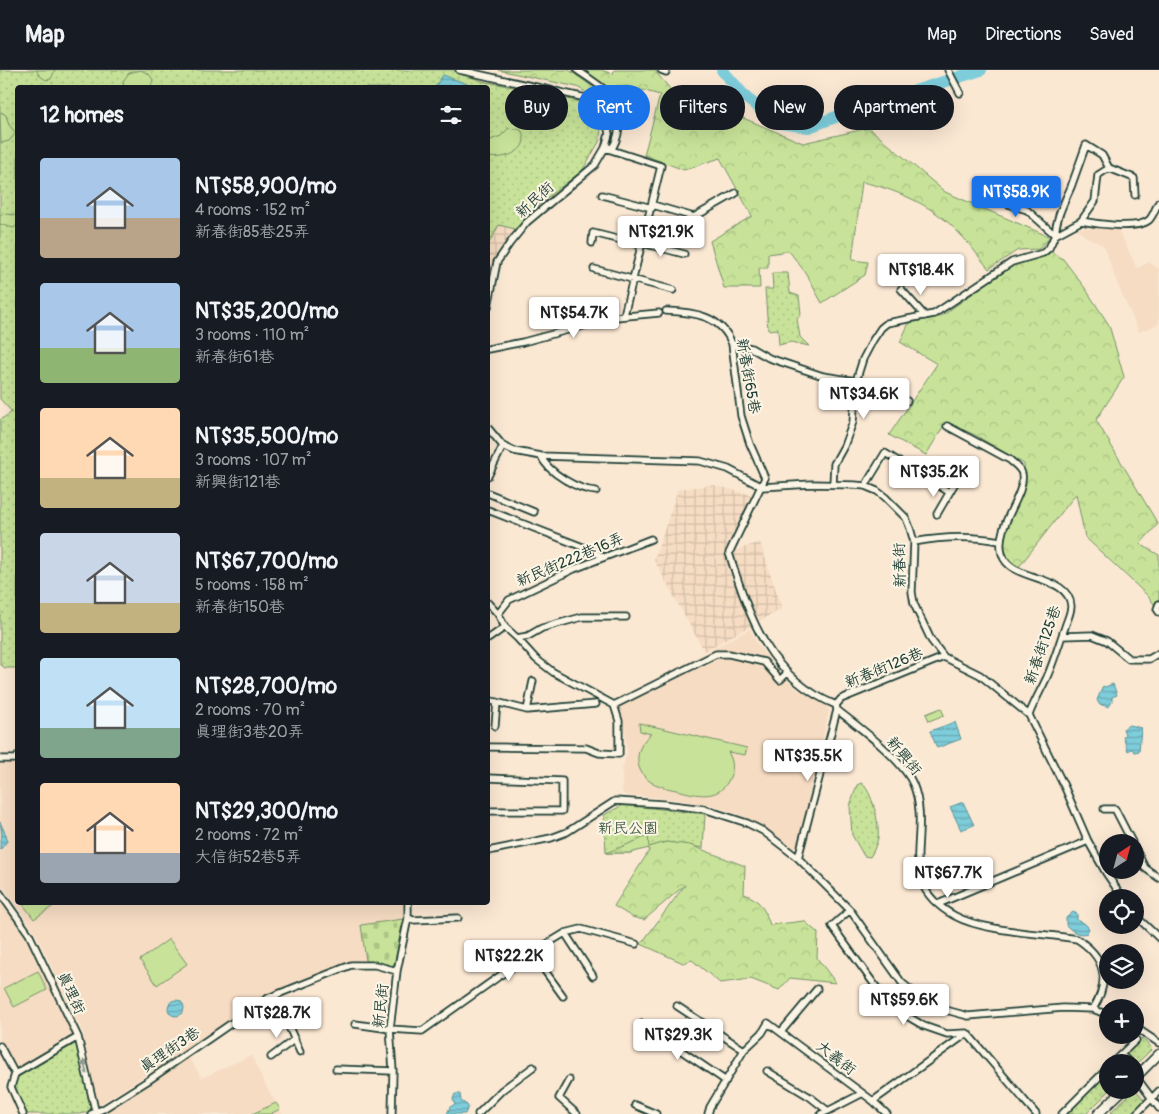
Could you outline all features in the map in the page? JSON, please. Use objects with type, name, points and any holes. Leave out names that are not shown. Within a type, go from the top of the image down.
[{"type":"street","points":[[460,70],[586,98],[601,108],[607,123],[608,134],[605,148],[661,166],[624,315]]},
{"type":"street","name":"新民街","points":[[490,297],[497,262],[510,242],[538,212],[595,165],[605,148],[613,146],[617,140],[619,112],[611,96],[577,70]]},
{"type":"street","points":[[948,70],[960,93]]},
{"type":"street","points":[[833,484],[834,464],[844,446],[853,422],[856,381],[863,359],[872,340],[881,328],[887,324],[934,314],[1012,262],[1043,253],[1049,248],[1055,235],[1062,203],[1070,188],[1086,146],[1102,155],[1108,168],[1134,178],[1134,195]]},
{"type":"street","points":[[1055,235],[1081,221],[1095,201],[1098,176],[1108,168]]},
{"type":"street","points":[[984,192],[1008,204],[1027,210],[1055,235]]},
{"type":"street","points":[[602,195],[694,217],[736,193]]},
{"type":"street","points":[[1081,221],[1115,226],[1144,223],[1150,219],[1159,202]]},
{"type":"street","points":[[592,243],[594,233],[684,254]]},
{"type":"street","points":[[594,269],[673,290]]},
{"type":"street","points":[[902,289],[925,316]]},
{"type":"street","name":"新春街65巷","points":[[666,310],[690,311],[700,314],[728,334],[732,344],[741,416],[750,444],[765,478],[762,487]]},
{"type":"street","points":[[490,349],[523,342],[624,315],[659,313]]},
{"type":"street","points":[[732,344],[751,348],[769,358],[823,376],[873,384],[907,401]]},
{"type":"street","points":[[914,542],[929,539],[977,539],[1000,542],[1021,486],[1022,473],[1018,466],[947,426]]},
{"type":"street","points":[[490,430],[503,446],[514,451],[542,456],[700,461],[728,469],[762,487]]},
{"type":"street","points":[[490,472],[503,446]]},
{"type":"street","points":[[865,486],[885,453],[949,492]]},
{"type":"street","points":[[542,456],[543,460],[563,479],[596,491]]},
{"type":"street","points":[[937,514],[955,482]]},
{"type":"street","name":"新春街","points":[[762,487],[833,484],[865,486],[877,491],[899,510],[910,528],[914,542],[912,592],[914,604],[931,640],[944,657],[980,675],[1029,715],[1065,788],[1088,841],[1117,889]]},
{"type":"street","name":"新興街","points":[[762,487],[729,553],[746,605],[772,655],[787,673],[810,692],[836,708],[865,731],[898,764],[912,782],[918,799],[920,816],[916,858],[918,872],[923,885],[938,904],[956,916],[984,926],[1077,939],[1088,946],[1097,955],[1103,977],[1100,998],[1093,1009]]},
{"type":"street","points":[[490,494],[534,512]]},
{"type":"street","points":[[490,511],[593,551],[603,558]]},
{"type":"street","name":"新民街222巷16弄","points":[[498,614],[509,600],[574,569],[651,539]]},
{"type":"street","name":"新春街125巷","points":[[1000,542],[1003,557],[1009,566],[1060,588],[1071,603],[1062,636],[1029,715]]},
{"type":"street","points":[[1159,604],[1157,609],[1159,612]]},
{"type":"street","points":[[490,605],[498,614],[505,627],[553,672],[614,705],[618,720],[619,754],[599,753],[586,748],[490,747]]},
{"type":"street","points":[[517,638],[528,636],[542,628],[582,617],[626,617]]},
{"type":"street","points":[[490,638],[505,627]]},
{"type":"street","points":[[1062,636],[1092,635],[1107,641],[1129,659],[1149,659],[1159,653]]},
{"type":"street","points":[[614,705],[716,654],[729,654],[764,662],[780,680],[787,673]]},
{"type":"street","name":"新春街126巷","points":[[836,708],[841,699],[944,657]]},
{"type":"street","points":[[527,710],[533,681]]},
{"type":"street","points":[[490,700],[527,710],[596,704]]},
{"type":"street","points":[[495,726],[497,702]]},
{"type":"street","points":[[798,858],[836,708]]},
{"type":"street","points":[[0,759],[15,759]]},
{"type":"street","points":[[490,778],[562,781],[562,811],[490,811]]},
{"type":"street","points":[[490,852],[551,838],[567,832],[616,801],[704,809],[729,816],[763,831],[798,858],[850,910],[902,983],[931,1006],[968,1016],[1063,1008],[1093,1009],[1099,1011]]},
{"type":"street","points":[[1104,808],[1115,809],[1128,834]]},
{"type":"street","points":[[938,904],[1088,841]]},
{"type":"street","points":[[1144,866],[1159,878]]},
{"type":"street","name":"真理街","points":[[0,893],[29,934],[78,1037],[94,1113]]},
{"type":"street","name":"新民街","points":[[392,1114],[393,1072],[390,1029],[397,971],[408,918],[408,905]]},
{"type":"street","points":[[850,910],[832,926],[890,1006],[924,1026],[947,1034],[967,1034],[1036,1114]]},
{"type":"street","points":[[408,918],[414,920],[458,918]]},
{"type":"street","points":[[1144,924],[1159,938]]},
{"type":"street","points":[[355,1024],[422,1031],[532,953],[565,933],[580,929],[636,944]]},
{"type":"street","points":[[565,933],[593,976]]},
{"type":"street","points":[[532,953],[563,996]]},
{"type":"street","name":"真理街3巷","points":[[94,1113],[149,1080],[268,998],[352,965],[375,965],[397,971]]},
{"type":"street","points":[[781,1032],[817,989]]},
{"type":"street","points":[[275,995],[300,1052]]},
{"type":"street","points":[[677,1006],[744,1050],[710,1107],[708,1114]]},
{"type":"street","name":"大義街","points":[[744,1050],[768,1023],[861,1094],[873,1101],[887,1114]]},
{"type":"street","points":[[642,1024],[726,1081]]},
{"type":"street","points":[[1144,1033],[1159,1042]]},
{"type":"street","points":[[873,1101],[967,1034]]},
{"type":"street","points":[[23,1114],[11,1088],[15,1074],[78,1037]]},
{"type":"street","points":[[271,1057],[295,1039]]},
{"type":"street","points":[[1122,1054],[1132,1044]]},
{"type":"street","points":[[0,1046],[15,1074]]},
{"type":"street","points":[[1144,1068],[1159,1054]]},
{"type":"street","points":[[478,1114],[502,1090],[533,1067]]},
{"type":"street","points":[[336,1069],[393,1072]]},
{"type":"street","points":[[767,1071],[810,1097],[828,1112]]},
{"type":"street","points":[[1062,1114],[1099,1077]]},
{"type":"street","points":[[570,1080],[560,1098],[577,1114]]},
{"type":"street","points":[[1144,1086],[1159,1108]]},
{"type":"street","points":[[1136,1114],[1159,1091]]},
{"type":"street","points":[[821,1114],[861,1094]]},
{"type":"street","points":[[1102,1113],[1115,1099]]},
{"type":"street","points":[[635,1105],[656,1114]]},
{"type":"shaded area","points":[[499,225],[515,229],[492,262],[490,270],[490,241]]},
{"type":"shaded area","points":[[1076,228],[1118,229],[1137,268],[1149,262],[1159,269],[1159,324],[1139,332],[1117,283],[1104,246],[1085,236]]},
{"type":"shaded area","points":[[713,485],[753,495],[724,553],[760,542],[782,609],[704,651],[654,560],[678,489]]},
{"type":"shaded area","points":[[750,629],[756,642],[774,666],[797,689],[827,706],[829,711],[799,844],[794,848],[749,819],[713,805],[625,795],[622,792],[622,770],[627,753],[624,722],[617,700]]},
{"type":"shaded area","points":[[15,760],[15,904],[0,883],[0,761]]},
{"type":"shaded area","points":[[0,896],[28,934],[77,1035],[16,1070],[0,1041]]},
{"type":"shaded area","points":[[16,905],[404,905],[402,931],[395,962],[392,967],[360,960],[253,1006],[100,1104],[97,1101],[83,1038],[84,1035],[36,934]]},
{"type":"shaded area","points":[[251,1055],[282,1114],[102,1114],[188,1056],[202,1078]]},
{"type":"green space","points":[[0,70],[454,70],[481,81],[505,85],[505,130],[568,130],[568,99],[578,102],[578,130],[601,130],[599,142],[582,171],[540,203],[515,229],[499,225],[490,241],[490,85],[15,85],[15,668],[5,668],[0,664],[0,420],[12,412],[0,399]]},
{"type":"green space","points":[[36,70],[55,70],[51,79],[46,80]]},
{"type":"green space","points":[[141,70],[150,75],[153,80],[152,85],[124,85],[123,81],[129,73]]},
{"type":"green space","points":[[498,70],[569,70],[590,85],[578,85],[578,88]]},
{"type":"green space","points":[[601,70],[613,74],[614,70],[654,70],[667,85],[660,85],[660,95],[650,92],[650,85],[603,85],[587,71]]},
{"type":"green space","points":[[660,95],[660,130],[745,130],[745,119],[755,123],[755,130],[772,130],[803,143],[860,130],[871,130],[945,192],[1050,237],[1039,249],[1018,250],[989,269],[959,233],[934,212],[899,193],[862,182],[852,260],[868,262],[865,275],[822,303],[805,272],[789,251],[768,254],[768,268],[759,268],[760,288],[724,288],[710,241],[752,216],[720,158],[684,170],[644,155]]},
{"type":"green space","points":[[0,112],[6,115],[9,125],[15,132],[9,141],[1,143]]},
{"type":"green space","points":[[507,130],[521,130],[524,137],[523,143],[516,152],[495,158],[490,157],[490,140],[501,136]]},
{"type":"green space","points":[[0,215],[15,215],[15,227],[0,224]]},
{"type":"green space","points":[[1050,251],[1063,259],[1109,325],[1124,377],[1096,420],[1158,524],[1140,544],[1159,555],[1159,598],[1156,607],[1148,596],[1085,537],[1076,494],[1018,568],[1009,559],[1005,549],[1005,538],[1025,483],[1024,464],[975,435],[946,422],[926,455],[889,435],[937,364],[900,342],[909,323],[940,317],[1011,266],[1040,258]]},
{"type":"green space","points":[[772,273],[788,273],[790,293],[799,296],[801,314],[797,319],[800,337],[809,346],[791,342],[779,345],[778,329],[768,330],[765,289],[773,289]]},
{"type":"green space","points":[[941,708],[944,715],[929,721],[926,714]]},
{"type":"green space","points":[[639,723],[747,748],[745,755],[728,752],[732,764],[731,774],[726,784],[716,793],[702,795],[669,789],[651,782],[645,777],[638,765],[639,751],[651,734],[640,731]]},
{"type":"green space","points":[[861,783],[869,792],[878,825],[878,838],[870,857],[864,856],[852,835],[850,806],[857,785]]},
{"type":"green space","name":"新民公園","points":[[625,805],[705,814],[703,848],[666,842],[630,853],[606,853],[604,815]]},
{"type":"green space","points":[[648,836],[649,847],[666,842],[690,845],[745,866],[744,894],[758,902],[770,925],[804,921],[818,933],[817,958],[836,983],[790,978],[779,990],[751,979],[720,983],[692,960],[683,963],[641,944],[685,885],[644,920],[632,917],[614,906],[649,851],[649,848],[630,853],[606,853]]},
{"type":"green space","points":[[24,905],[55,905],[34,919]]},
{"type":"green space","points":[[403,919],[395,962],[392,967],[366,961],[361,925]]},
{"type":"green space","points":[[169,939],[187,964],[157,985],[140,960]]},
{"type":"green space","points":[[38,971],[47,990],[14,1007],[4,988]]},
{"type":"green space","points":[[1144,1040],[1152,1049],[1144,1057],[1144,1054],[1125,1054],[1136,1044],[1144,1044]]},
{"type":"green space","points":[[78,1042],[92,1104],[89,1112],[80,1114],[27,1114],[12,1086],[20,1074]]},
{"type":"green space","points":[[1099,1080],[1099,1099],[1101,1099],[1086,1114],[1066,1114]]},
{"type":"green space","points":[[1125,1099],[1143,1099],[1145,1101],[1131,1114],[1113,1114],[1111,1112]]},
{"type":"green space","points":[[276,1103],[280,1109],[273,1114],[252,1114]]},
{"type":"water","points":[[443,75],[470,85],[436,85]]},
{"type":"water","points":[[1113,684],[1117,695],[1112,697],[1109,707],[1099,704],[1097,700],[1103,686]]},
{"type":"water","points":[[955,722],[961,739],[937,748],[930,731]]},
{"type":"water","points":[[1129,725],[1141,728],[1139,751],[1135,752],[1132,749],[1128,751],[1123,737],[1125,734],[1123,729]]},
{"type":"water","points":[[963,802],[974,825],[961,830],[950,807]]},
{"type":"water","points":[[0,822],[7,841],[0,850],[2,835]]},
{"type":"water","points":[[1073,912],[1077,914],[1077,920],[1089,928],[1087,933],[1075,932],[1066,925],[1066,918]]},
{"type":"water","points":[[176,1000],[182,1002],[184,1008],[182,1014],[176,1016],[170,1014],[168,1008],[170,1002]]},
{"type":"water","points":[[455,1094],[460,1094],[461,1101],[468,1107],[465,1114],[447,1114],[450,1107],[455,1104],[453,1099]]},
{"type":"waterway","points":[[722,70],[746,98],[780,123],[809,127],[852,111],[981,70]]}]
